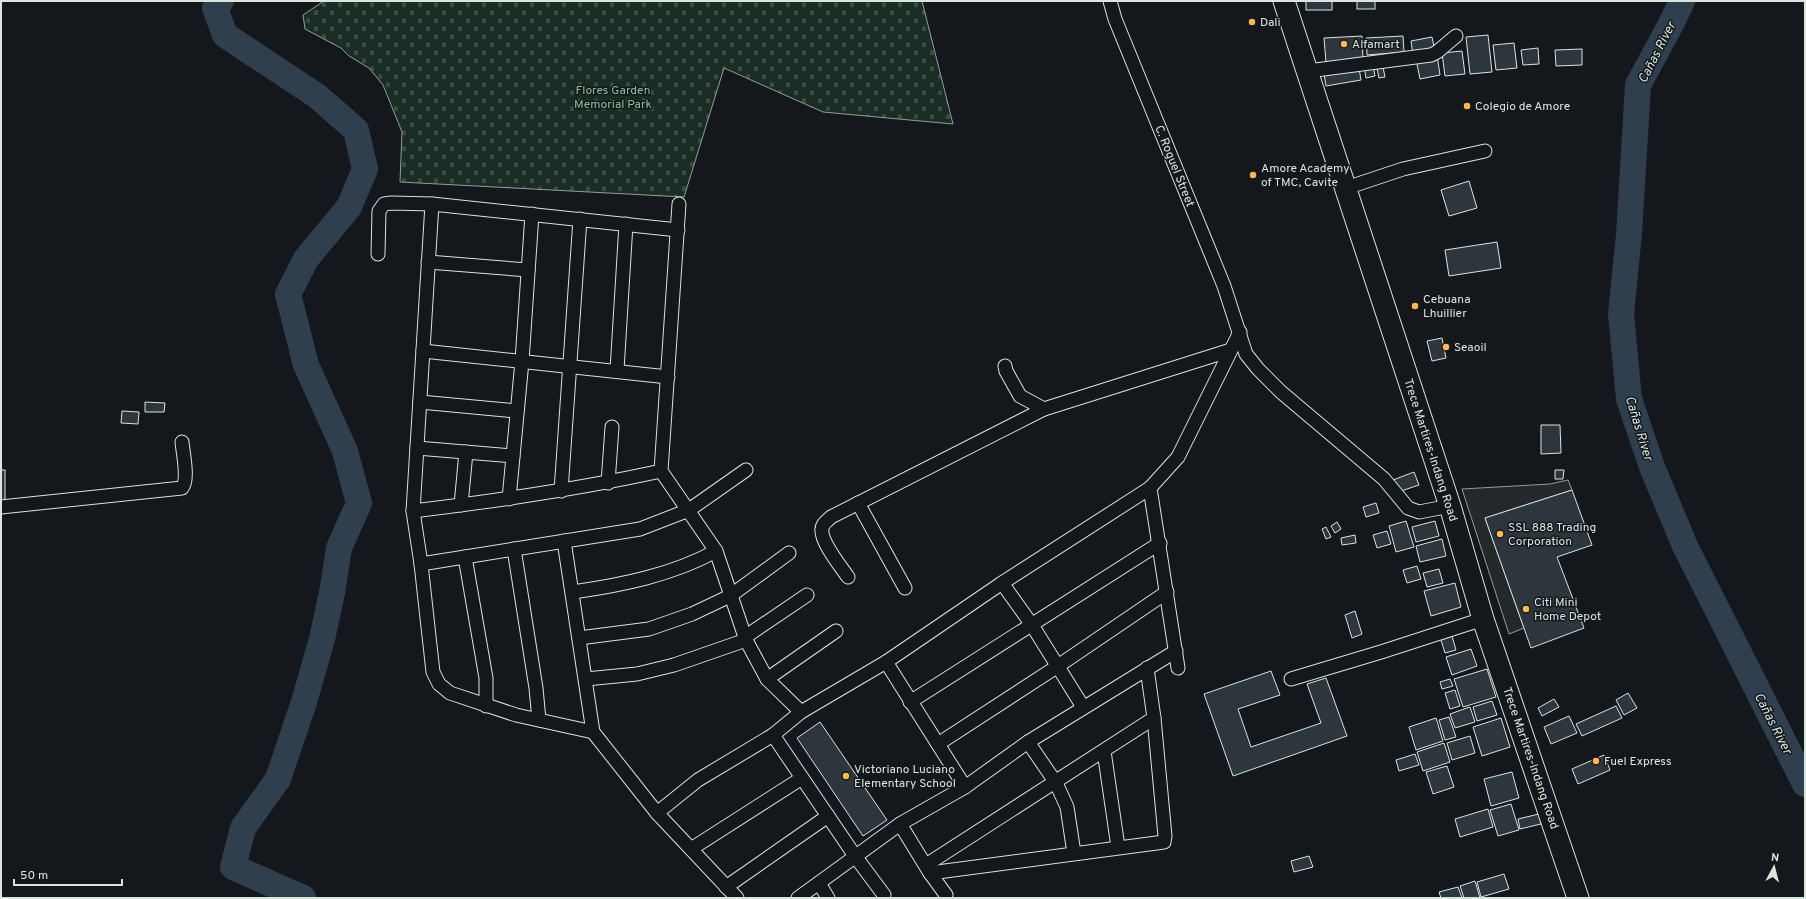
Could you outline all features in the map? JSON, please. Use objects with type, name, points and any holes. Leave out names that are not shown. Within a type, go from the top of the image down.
[{"type":"main road","name":"Trece Martires-Indang Road","points":[[1284,1],[1450,506],[1483,619],[1578,898]]},
{"type":"street","name":"C. Roguel Street","points":[[1110,1],[1115,19],[1224,286],[1246,354],[1264,377],[1379,475],[1408,508],[1419,512],[1450,506]]},
{"type":"street","points":[[1308,71],[1430,55],[1434,54],[1456,36]]},
{"type":"street","points":[[1346,188],[1403,169],[1485,151]]},
{"type":"street","points":[[378,254],[379,211],[384,204],[391,203],[432,204],[678,230]]},
{"type":"street","points":[[432,204],[413,511],[421,564],[433,672],[439,684],[450,693],[486,706],[593,732]]},
{"type":"street","points":[[679,204],[661,471],[716,551],[745,638],[767,679],[801,712]]},
{"type":"street","points":[[509,499],[522,361],[532,214]]},
{"type":"street","points":[[561,491],[580,219]]},
{"type":"street","points":[[617,370],[626,224]]},
{"type":"street","points":[[428,262],[528,270]]},
{"type":"street","points":[[657,813],[698,780],[773,735],[801,712],[886,662],[1002,583],[1150,488],[1164,475],[1178,457],[1240,332]]},
{"type":"street","points":[[848,577],[822,537],[822,529],[824,524],[832,517],[1044,409],[1231,350]]},
{"type":"street","points":[[423,351],[617,370],[668,377]]},
{"type":"street","points":[[1005,366],[1006,371],[1020,396],[1044,409]]},
{"type":"street","points":[[420,402],[517,411]]},
{"type":"street","points":[[608,482],[612,427]]},
{"type":"street","points":[[1,507],[182,488],[185,484],[186,475],[182,442]]},
{"type":"street","points":[[417,448],[513,456]]},
{"type":"street","points":[[461,505],[466,452]]},
{"type":"street","points":[[421,564],[640,529],[689,510],[746,470]]},
{"type":"street","points":[[413,511],[561,491],[661,471]]},
{"type":"street","points":[[1150,488],[1160,544],[1178,668]]},
{"type":"street","points":[[858,503],[905,588]]},
{"type":"street","points":[[564,541],[593,732],[657,813],[737,898]]},
{"type":"street","points":[[910,702],[1160,544]]},
{"type":"street","points":[[514,549],[536,688],[539,720]]},
{"type":"street","points":[[572,592],[610,586],[650,577],[700,560],[716,551]]},
{"type":"street","points":[[579,638],[649,629],[692,614],[730,596],[789,553]]},
{"type":"street","points":[[466,557],[486,678],[486,706]]},
{"type":"street","points":[[1002,583],[1032,625],[1083,707]]},
{"type":"street","points":[[938,744],[1058,666],[1166,592]]},
{"type":"street","points":[[586,679],[637,674],[674,665],[745,638],[807,596]]},
{"type":"street","points":[[1291,679],[1483,619]]},
{"type":"street","points":[[767,679],[836,631]]},
{"type":"street","points":[[798,898],[900,824],[965,787],[1028,742],[1176,651]]},
{"type":"street","points":[[886,662],[965,787]]},
{"type":"street","points":[[928,869],[1164,842],[1165,836],[1154,718],[1147,668]]},
{"type":"street","points":[[928,869],[1154,718]]},
{"type":"street","points":[[773,735],[855,856],[884,895]]},
{"type":"street","points":[[1028,742],[1056,783],[1067,807],[1074,853]]},
{"type":"street","points":[[1104,751],[1118,848]]},
{"type":"street","points":[[690,849],[802,778]]},
{"type":"street","points":[[726,887],[828,816]]},
{"type":"street","points":[[900,824],[928,869],[946,894]]},
{"type":"street","points":[[819,883],[828,898]]},
{"type":"green space","name":"Flores Garden Memorial Park","points":[[324,1],[922,1],[953,124],[823,112],[724,68],[684,197],[400,182],[402,132],[383,85],[369,68],[349,56],[341,48],[305,29],[303,15]]},
{"type":"shaded area","points":[[1568,480],[1572,490],[1485,518],[1524,628],[1509,634],[1462,489],[1550,484]]},
{"type":"building","points":[[1306,1],[1332,1],[1332,10],[1306,10]]},
{"type":"building","points":[[1357,1],[1375,1],[1375,9],[1357,9]]},
{"type":"building","points":[[1488,35],[1492,72],[1470,74],[1466,37]]},
{"type":"building","name":"Alfamart","points":[[1362,36],[1363,59],[1326,62],[1324,38]]},
{"type":"building","points":[[1403,36],[1404,52],[1367,55],[1366,38]]},
{"type":"building","points":[[1432,37],[1435,51],[1413,55],[1411,41]]},
{"type":"building","points":[[1514,43],[1517,68],[1496,70],[1493,45]]},
{"type":"building","points":[[1538,48],[1539,64],[1523,65],[1521,50]]},
{"type":"building","points":[[1582,49],[1582,65],[1556,66],[1555,50]]},
{"type":"building","points":[[1462,51],[1465,74],[1445,76],[1442,53]]},
{"type":"building","points":[[1437,55],[1440,75],[1420,79],[1416,59]]},
{"type":"building","points":[[1373,65],[1375,76],[1366,78],[1364,66]]},
{"type":"building","points":[[1383,67],[1385,77],[1379,78],[1377,68]]},
{"type":"building","points":[[1359,68],[1361,80],[1326,86],[1324,74]]},
{"type":"building","points":[[1469,181],[1477,208],[1449,216],[1441,190]]},
{"type":"building","points":[[1497,242],[1501,268],[1449,276],[1445,250]]},
{"type":"building","points":[[1442,338],[1446,358],[1432,361],[1427,341]]},
{"type":"building","points":[[145,402],[165,403],[164,412],[145,412]]},
{"type":"building","points":[[122,411],[139,412],[138,424],[121,423]]},
{"type":"building","points":[[1541,425],[1560,425],[1561,453],[1541,454]]},
{"type":"building","points":[[1,470],[5,470],[5,506],[1,506]]},
{"type":"building","points":[[1555,470],[1564,470],[1563,479],[1555,479]]},
{"type":"building","points":[[1414,472],[1419,485],[1398,492],[1393,480]]},
{"type":"building","points":[[1572,490],[1592,545],[1557,557],[1584,628],[1531,648],[1485,518]]},
{"type":"building","points":[[1376,503],[1379,513],[1366,517],[1363,507]]},
{"type":"building","points":[[1406,521],[1414,547],[1396,552],[1389,526]]},
{"type":"building","points":[[1435,521],[1439,536],[1416,542],[1412,527]]},
{"type":"building","points":[[1337,522],[1341,529],[1335,533],[1331,526]]},
{"type":"building","points":[[1326,527],[1331,537],[1326,539],[1322,529]]},
{"type":"building","points":[[1387,531],[1391,544],[1377,548],[1373,535]]},
{"type":"building","points":[[1355,535],[1356,543],[1342,545],[1341,538]]},
{"type":"building","points":[[1442,539],[1446,556],[1420,562],[1416,546]]},
{"type":"building","points":[[1417,566],[1421,579],[1407,583],[1403,570]]},
{"type":"building","points":[[1439,569],[1443,583],[1427,587],[1423,573]]},
{"type":"building","points":[[1455,583],[1461,607],[1431,616],[1424,591]]},
{"type":"building","points":[[1355,611],[1362,634],[1352,638],[1345,615]]},
{"type":"building","points":[[1452,636],[1456,650],[1445,653],[1441,640]]},
{"type":"building","points":[[1471,649],[1477,666],[1452,675],[1446,657]]},
{"type":"building","points":[[1487,669],[1496,697],[1463,707],[1454,679]]},
{"type":"building","points":[[1271,671],[1280,695],[1238,709],[1251,747],[1321,723],[1307,684],[1326,678],[1347,736],[1233,776],[1204,694]]},
{"type":"building","points":[[1450,679],[1453,686],[1442,689],[1440,682]]},
{"type":"building","points":[[1455,690],[1460,706],[1450,709],[1445,693]]},
{"type":"building","points":[[1628,693],[1637,708],[1624,715],[1616,700]]},
{"type":"building","points":[[1554,699],[1559,707],[1542,716],[1538,708]]},
{"type":"building","points":[[1492,701],[1497,715],[1477,721],[1473,707]]},
{"type":"building","points":[[1616,706],[1622,718],[1582,736],[1576,724]]},
{"type":"building","points":[[1470,707],[1475,722],[1455,728],[1450,714]]},
{"type":"building","points":[[1569,716],[1577,733],[1551,744],[1544,727]]},
{"type":"building","points":[[1449,717],[1456,737],[1445,740],[1439,720]]},
{"type":"building","points":[[1436,718],[1443,741],[1416,750],[1409,727]]},
{"type":"building","points":[[1501,718],[1510,747],[1482,756],[1473,727]]},
{"type":"building","points":[[820,722],[887,820],[863,836],[797,738]]},
{"type":"building","points":[[1470,736],[1475,753],[1452,760],[1447,743]]},
{"type":"building","points":[[1444,743],[1450,762],[1423,771],[1417,752]]},
{"type":"building","points":[[1415,754],[1419,765],[1399,771],[1396,760]]},
{"type":"building","points":[[1604,755],[1610,770],[1578,784],[1572,769]]},
{"type":"building","points":[[1447,766],[1454,787],[1433,794],[1426,772]]},
{"type":"building","points":[[1512,772],[1519,798],[1491,806],[1484,779]]},
{"type":"building","points":[[1511,804],[1519,830],[1498,836],[1490,810]]},
{"type":"building","points":[[1488,809],[1493,827],[1460,837],[1455,819]]},
{"type":"building","points":[[1539,814],[1541,824],[1520,829],[1518,819]]},
{"type":"building","points":[[1309,856],[1313,867],[1294,872],[1291,861]]},
{"type":"building","points":[[1504,874],[1509,889],[1481,897],[1477,882]]},
{"type":"building","points":[[1475,881],[1480,898],[1464,898],[1460,886]]},
{"type":"building","points":[[1458,887],[1462,898],[1441,898],[1439,892]]},
{"type":"waterway","points":[[221,1],[215,8],[225,35],[317,96],[356,130],[365,169],[349,207],[306,259],[288,294],[306,365],[345,451],[359,503],[339,548],[332,593],[322,639],[304,702],[278,779],[243,828],[233,867],[303,898]]},
{"type":"waterway","name":"Cañas River","points":[[1682,1],[1638,85],[1629,234],[1621,314],[1629,399],[1652,467],[1685,546],[1805,784]]},
{"type":"place","name":"Dali","points":[[1252,22]]},
{"type":"place","name":"Alfamart","points":[[1344,44]]},
{"type":"place","name":"Colegio de Amore","points":[[1467,106]]},
{"type":"place","name":"Amore Academy of TMC, Cavite","points":[[1253,175]]},
{"type":"place","name":"Cebuana Lhuillier","points":[[1415,306]]},
{"type":"place","name":"Seaoil","points":[[1446,347]]},
{"type":"place","name":"SSL 888 Trading Corporation","points":[[1500,534]]},
{"type":"place","name":"Citi Mini Home Depot","points":[[1526,609]]},
{"type":"place","name":"Fuel Express","points":[[1596,761]]},
{"type":"place","name":"Victoriano Luciano Elementary School","points":[[846,776]]}]
